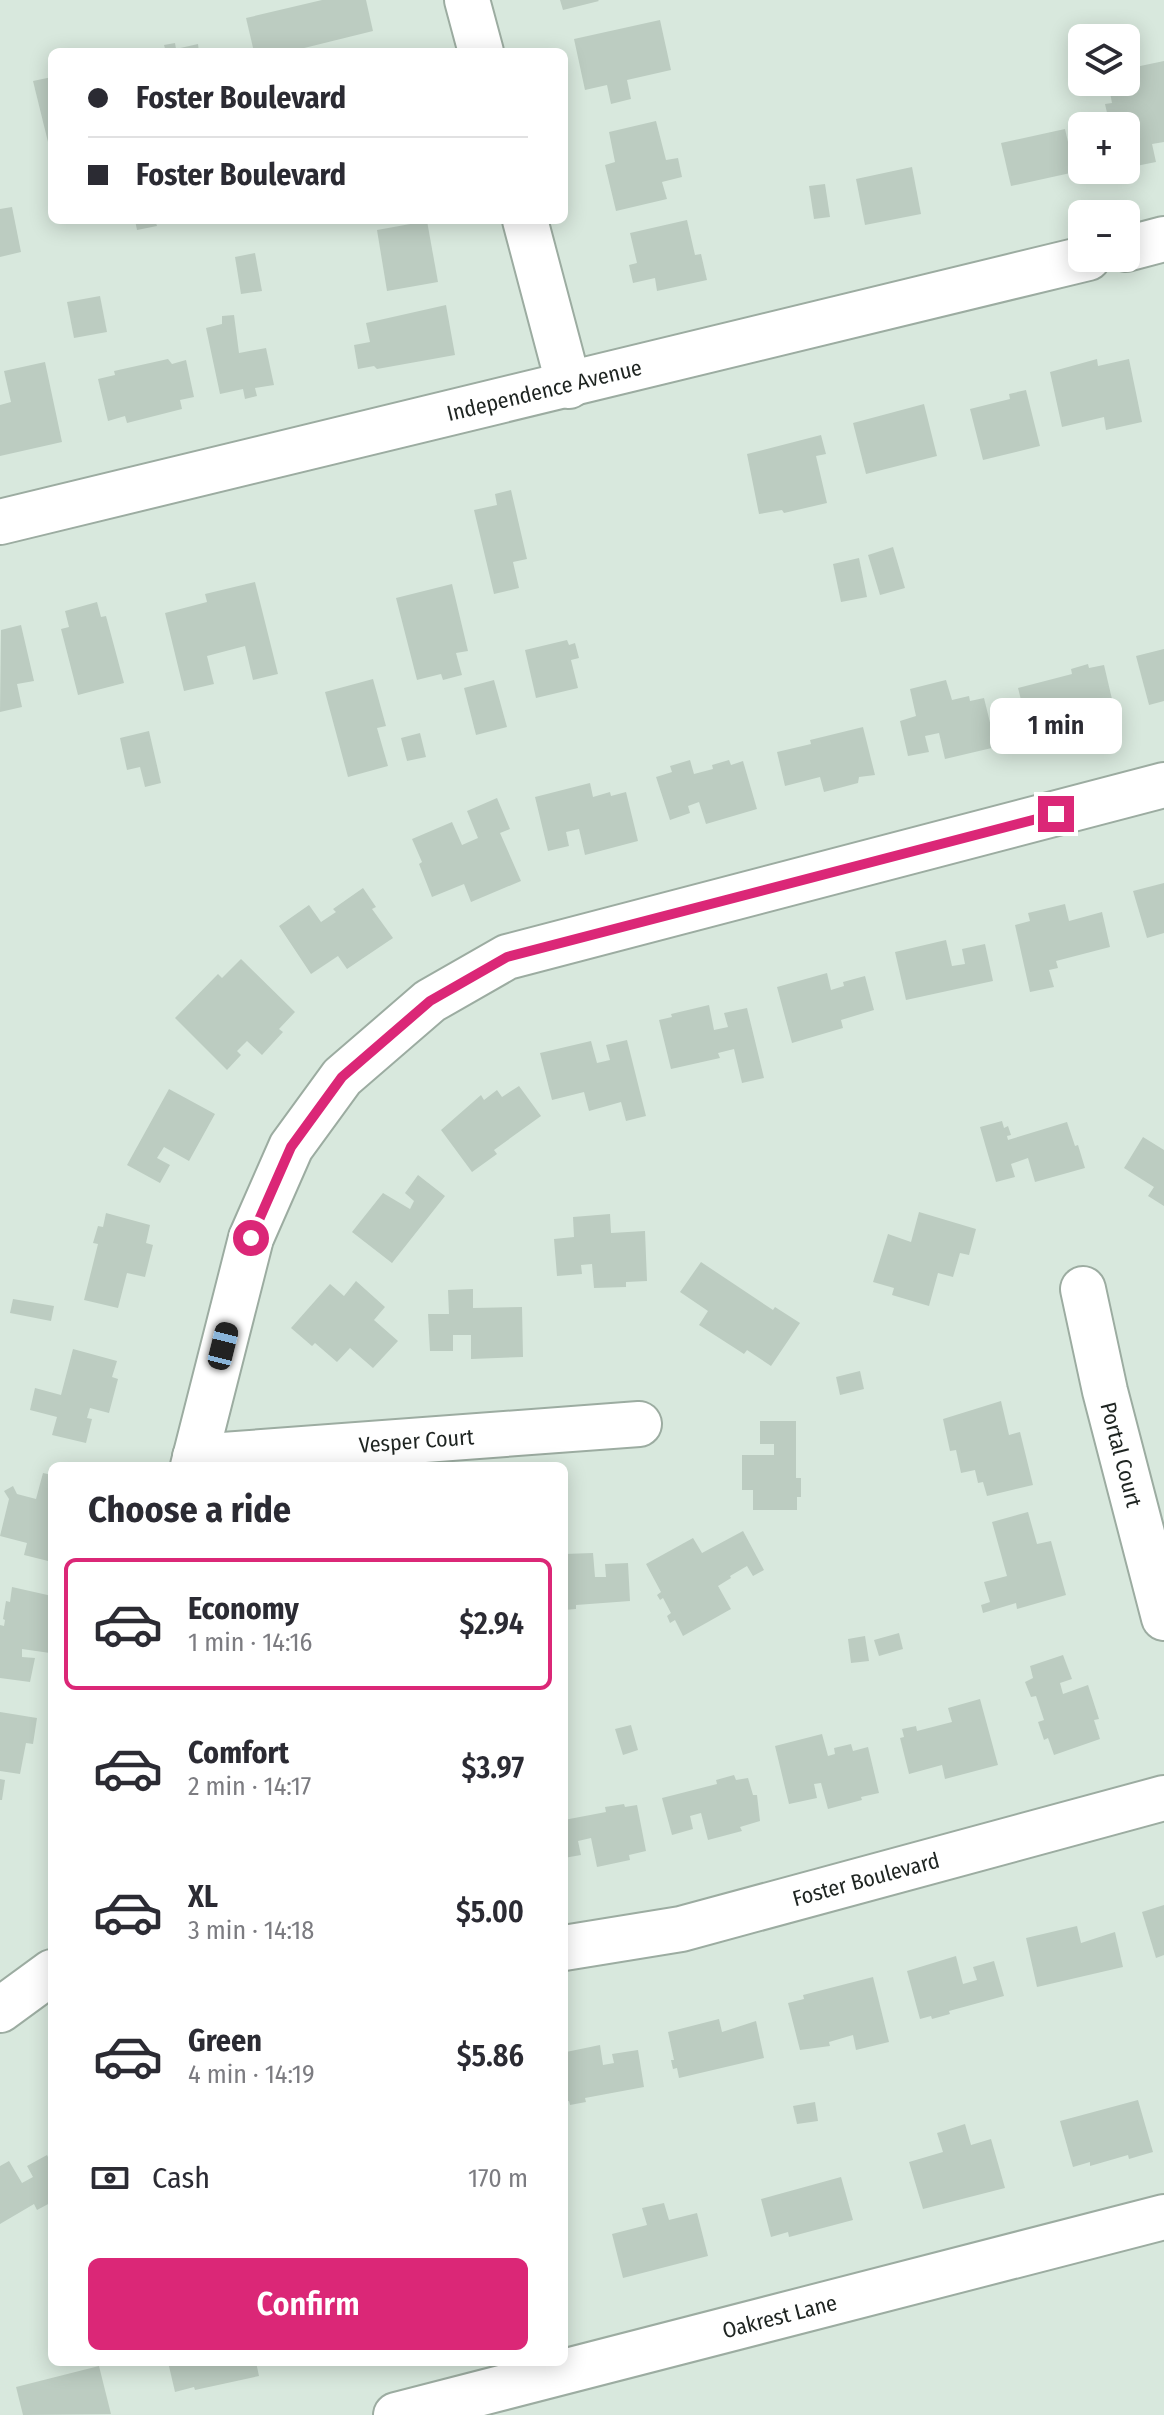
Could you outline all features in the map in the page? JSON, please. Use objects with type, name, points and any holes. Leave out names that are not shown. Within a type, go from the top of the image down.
[{"type":"street","points":[[467,0],[480,48]]},
{"type":"street","points":[[526,224],[569,386]]},
{"type":"street","points":[[1140,245],[1164,239]]},
{"type":"street","name":"Independence Avenue","points":[[0,522],[1068,263]]},
{"type":"street","points":[[194,1462],[251,1238],[291,1147],[342,1077],[430,1001],[507,957],[1164,785]]},
{"type":"street","name":"Portal Court","points":[[1083,1289],[1105,1391],[1164,1618]]},
{"type":"street","name":"Vesper Court","points":[[194,1462],[639,1424]]},
{"type":"street","name":"Foster Boulevard","points":[[568,1947],[681,1929],[1164,1798]]},
{"type":"street","points":[[0,2010],[48,1975]]},
{"type":"street","name":"Oakrest Lane","points":[[396,2415],[1164,2217]]},
{"type":"building","points":[[322,0],[366,0],[373,31],[304,48],[253,48],[246,18]]},
{"type":"building","points":[[560,0],[598,0],[599,1],[563,10]]},
{"type":"building","points":[[660,20],[671,70],[627,80],[631,99],[611,104],[607,85],[585,90],[574,39]]},
{"type":"building","points":[[175,43],[176,48],[165,48],[164,45]]},
{"type":"building","points":[[1164,61],[1164,142],[1152,144],[1156,162],[1140,165],[1140,112],[1107,112],[1105,104],[1112,103],[1111,96],[1140,96],[1140,66]]},
{"type":"building","points":[[48,78],[48,142],[33,81]]},
{"type":"building","points":[[656,121],[666,160],[678,158],[682,177],[662,182],[667,199],[616,211],[605,165],[615,162],[609,132]]},
{"type":"building","points":[[1065,129],[1068,174],[1011,186],[1001,143]]},
{"type":"building","points":[[912,167],[921,214],[865,225],[856,179]]},
{"type":"building","points":[[825,184],[830,217],[814,219],[809,186]]},
{"type":"building","points":[[12,207],[21,252],[0,257],[0,209]]},
{"type":"building","points":[[687,220],[695,255],[701,254],[707,280],[657,291],[655,278],[633,283],[629,265],[637,263],[630,233]]},
{"type":"building","points":[[136,224],[157,226],[137,230]]},
{"type":"building","points":[[428,224],[438,282],[387,291],[377,230]]},
{"type":"building","points":[[255,253],[262,291],[241,294],[235,257]]},
{"type":"building","points":[[100,296],[107,332],[74,338],[67,302]]},
{"type":"building","points":[[446,305],[455,355],[377,369],[374,366],[358,369],[354,345],[370,342],[366,323]]},
{"type":"building","points":[[234,315],[239,353],[266,348],[274,385],[255,388],[257,396],[245,399],[243,389],[220,394],[206,328],[222,324],[222,316]]},
{"type":"building","points":[[168,359],[172,364],[186,360],[194,397],[180,400],[182,409],[127,423],[125,416],[108,421],[98,379],[115,375],[114,371]]},
{"type":"building","points":[[1097,359],[1098,366],[1129,359],[1142,422],[1106,430],[1104,417],[1062,427],[1050,372]]},
{"type":"building","points":[[45,362],[62,442],[0,456],[0,405],[11,402],[4,371]]},
{"type":"building","points":[[1026,390],[1040,446],[983,460],[970,409],[1010,399],[1009,394]]},
{"type":"building","points":[[924,404],[937,456],[866,474],[853,423]]},
{"type":"building","points":[[821,435],[826,454],[816,456],[827,503],[784,513],[782,510],[759,514],[747,454]]},
{"type":"building","points":[[511,490],[527,559],[513,562],[519,588],[494,594],[474,510],[497,505],[495,494]]},
{"type":"building","points":[[893,547],[905,588],[880,595],[868,555]]},
{"type":"building","points":[[859,558],[867,597],[841,602],[833,564]]},
{"type":"building","points":[[255,582],[278,674],[253,680],[245,646],[207,656],[214,684],[184,691],[165,613],[207,602],[205,594]]},
{"type":"building","points":[[452,584],[468,651],[456,653],[462,675],[443,680],[441,674],[417,680],[396,598]]},
{"type":"building","points":[[97,602],[101,617],[106,616],[124,683],[78,695],[61,629],[69,627],[65,611]]},
{"type":"building","points":[[21,625],[34,681],[17,684],[22,707],[0,712],[1,630]]},
{"type":"building","points":[[567,640],[569,645],[575,643],[579,658],[571,660],[578,688],[536,698],[525,650]]},
{"type":"building","points":[[1164,649],[1164,701],[1149,705],[1136,656]]},
{"type":"building","points":[[1088,664],[1089,668],[1104,665],[1115,712],[1099,716],[1101,721],[1067,729],[1060,701],[1046,704],[1050,718],[1027,724],[1018,688],[1072,674],[1071,669]]},
{"type":"building","points":[[373,679],[386,726],[377,728],[388,766],[348,777],[325,692]]},
{"type":"building","points":[[494,680],[507,727],[476,735],[464,688]]},
{"type":"building","points":[[946,680],[952,700],[969,696],[970,701],[984,698],[996,747],[945,759],[939,733],[925,736],[929,752],[908,756],[900,721],[916,716],[910,689]]},
{"type":"building","points":[[863,727],[875,775],[859,777],[858,783],[824,792],[820,777],[785,786],[777,752]]},
{"type":"building","points":[[149,731],[161,783],[145,787],[140,767],[127,770],[120,738]]},
{"type":"building","points":[[420,733],[426,757],[407,761],[401,738]]},
{"type":"building","points":[[690,760],[694,774],[713,769],[712,765],[729,760],[731,765],[743,761],[757,809],[706,824],[699,802],[688,806],[690,813],[670,820],[656,777],[672,772],[670,766]]},
{"type":"building","points":[[590,783],[593,797],[626,792],[638,841],[585,855],[579,829],[566,832],[569,846],[548,851],[535,797]]},
{"type":"building","points":[[497,798],[510,829],[500,833],[521,881],[471,902],[464,884],[432,897],[412,839],[452,822],[462,845],[478,838],[467,811]]},
{"type":"building","points":[[1164,883],[1164,933],[1147,938],[1133,891]]},
{"type":"building","points":[[363,888],[376,907],[372,909],[393,938],[347,969],[338,956],[311,974],[279,926],[309,905],[321,922],[336,912],[333,909]]},
{"type":"building","points":[[1065,904],[1069,921],[1102,912],[1110,947],[1056,961],[1058,968],[1049,970],[1054,987],[1030,992],[1015,925],[1030,921],[1028,913]]},
{"type":"building","points":[[946,940],[952,966],[965,964],[962,949],[985,944],[993,981],[906,1000],[895,952]]},
{"type":"building","points":[[241,959],[295,1012],[279,1029],[283,1032],[262,1055],[247,1041],[237,1051],[241,1055],[227,1070],[175,1018],[218,974],[222,978]]},
{"type":"building","points":[[827,973],[831,990],[844,986],[843,982],[865,976],[874,1010],[841,1020],[843,1028],[792,1043],[777,987]]},
{"type":"building","points":[[709,1005],[714,1030],[728,1027],[724,1013],[747,1008],[764,1078],[742,1083],[734,1049],[718,1053],[720,1058],[671,1069],[659,1020]]},
{"type":"building","points":[[627,1040],[646,1116],[626,1121],[621,1102],[589,1111],[584,1092],[552,1100],[540,1053],[591,1041],[597,1063],[610,1060],[606,1045]]},
{"type":"building","points":[[519,1086],[541,1116],[494,1150],[497,1154],[472,1172],[441,1130],[481,1095],[484,1100],[497,1090],[502,1097]]},
{"type":"building","points":[[169,1089],[215,1114],[189,1161],[164,1147],[157,1158],[170,1165],[160,1183],[127,1165]]},
{"type":"building","points":[[1002,1121],[1011,1135],[1007,1136],[1008,1140],[1067,1122],[1085,1168],[1035,1182],[1028,1158],[1011,1164],[1015,1177],[996,1182],[980,1127]]},
{"type":"building","points":[[1143,1137],[1164,1150],[1164,1206],[1148,1196],[1154,1187],[1124,1168]]},
{"type":"building","points":[[418,1175],[445,1196],[392,1263],[352,1232],[383,1193],[410,1209],[414,1201],[405,1193]]},
{"type":"building","points":[[919,1212],[976,1229],[969,1255],[960,1253],[953,1277],[938,1273],[929,1306],[892,1295],[894,1288],[873,1282],[888,1234],[911,1242]]},
{"type":"building","points":[[106,1213],[150,1225],[146,1243],[153,1245],[145,1277],[127,1273],[118,1308],[84,1300],[98,1244],[93,1243],[98,1226],[103,1227]]},
{"type":"building","points":[[610,1214],[611,1233],[645,1231],[647,1281],[626,1282],[626,1287],[594,1288],[592,1264],[581,1265],[582,1274],[557,1276],[554,1239],[574,1237],[573,1217]]},
{"type":"building","points":[[701,1262],[773,1310],[775,1307],[800,1323],[771,1366],[747,1350],[744,1354],[699,1325],[708,1311],[680,1292]]},
{"type":"building","points":[[356,1281],[385,1307],[374,1320],[398,1341],[373,1368],[350,1348],[337,1362],[291,1328],[330,1284],[344,1296]]},
{"type":"building","points":[[473,1289],[473,1308],[522,1307],[523,1357],[471,1359],[471,1335],[453,1335],[453,1351],[430,1351],[428,1314],[449,1314],[448,1290]]},
{"type":"building","points":[[13,1299],[54,1306],[51,1321],[10,1313]]},
{"type":"building","points":[[73,1349],[117,1361],[112,1377],[118,1379],[109,1413],[90,1408],[87,1418],[92,1419],[86,1443],[52,1435],[57,1417],[30,1410],[35,1388],[61,1395]]},
{"type":"building","points":[[860,1371],[864,1389],[840,1395],[836,1377]]},
{"type":"building","points":[[1001,1401],[1009,1435],[1020,1432],[1033,1485],[987,1496],[983,1482],[978,1483],[975,1470],[961,1473],[956,1450],[950,1451],[943,1419]]},
{"type":"building","points":[[760,1421],[796,1421],[796,1478],[801,1478],[797,1510],[753,1510],[753,1490],[742,1490],[742,1455],[774,1455],[774,1444],[760,1444]]},
{"type":"building","points":[[43,1473],[48,1474],[48,1561],[24,1555],[27,1543],[0,1536],[9,1499],[4,1491],[13,1486],[17,1494],[36,1499]]},
{"type":"building","points":[[1028,1512],[1037,1544],[1051,1541],[1066,1595],[1017,1609],[1016,1603],[983,1613],[981,1605],[990,1602],[984,1582],[1007,1576],[992,1522]]},
{"type":"building","points":[[743,1531],[764,1570],[753,1576],[747,1566],[730,1576],[718,1586],[731,1609],[683,1636],[675,1620],[670,1623],[667,1616],[671,1613],[663,1598],[660,1600],[657,1595],[661,1592],[646,1564],[693,1538],[702,1553]]},
{"type":"building","points":[[593,1553],[595,1577],[606,1577],[605,1564],[628,1563],[630,1601],[576,1605],[576,1609],[568,1610],[568,1554]]},
{"type":"building","points":[[12,1587],[48,1595],[48,1653],[22,1649],[22,1657],[35,1658],[30,1682],[0,1678],[0,1625],[4,1626],[6,1601],[10,1602]]},
{"type":"building","points":[[899,1633],[903,1649],[879,1656],[874,1640]]},
{"type":"building","points":[[865,1636],[869,1661],[851,1663],[848,1639]]},
{"type":"building","points":[[1063,1655],[1072,1679],[1060,1683],[1063,1694],[1088,1685],[1099,1719],[1094,1720],[1100,1739],[1054,1755],[1048,1738],[1044,1740],[1038,1722],[1044,1720],[1036,1696],[1031,1697],[1025,1682],[1033,1678],[1030,1666]]},
{"type":"building","points":[[980,1699],[998,1765],[945,1779],[942,1765],[909,1774],[900,1738],[904,1737],[902,1729],[916,1726],[917,1731],[952,1722],[948,1708]]},
{"type":"building","points":[[0,1712],[37,1718],[33,1744],[26,1743],[20,1774],[0,1771]]},
{"type":"building","points":[[631,1725],[638,1750],[623,1755],[615,1729]]},
{"type":"building","points":[[822,1734],[828,1756],[835,1754],[834,1748],[851,1744],[853,1751],[868,1747],[879,1793],[828,1809],[821,1783],[814,1784],[817,1798],[789,1804],[775,1746]]},
{"type":"building","points":[[734,1775],[736,1780],[748,1778],[753,1795],[757,1795],[760,1821],[740,1827],[742,1831],[708,1840],[701,1813],[690,1816],[693,1829],[672,1835],[662,1798],[717,1784],[716,1780]]},
{"type":"building","points":[[0,1779],[5,1780],[2,1800],[0,1800]]},
{"type":"building","points":[[637,1805],[646,1851],[629,1855],[630,1860],[597,1867],[591,1838],[578,1841],[581,1855],[568,1857],[568,1819],[606,1812],[605,1807]]},
{"type":"building","points":[[1164,1905],[1164,1955],[1156,1958],[1142,1912]]},
{"type":"building","points":[[1077,1926],[1081,1943],[1115,1932],[1123,1967],[1037,1987],[1026,1938]]},
{"type":"building","points":[[956,1956],[963,1984],[977,1980],[973,1967],[994,1961],[1004,1996],[949,2011],[950,2014],[932,2019],[931,2016],[920,2019],[907,1971]]},
{"type":"building","points":[[873,1977],[889,2042],[856,2050],[853,2035],[829,2042],[830,2046],[800,2050],[788,2003],[804,1999],[803,1995]]},
{"type":"building","points":[[719,2019],[722,2032],[756,2021],[764,2058],[679,2078],[677,2068],[673,2069],[668,2032]]},
{"type":"building","points":[[600,2045],[603,2065],[614,2063],[612,2054],[638,2050],[644,2087],[585,2098],[586,2102],[570,2105],[568,2052]]},
{"type":"building","points":[[1138,2100],[1153,2152],[1129,2159],[1128,2155],[1090,2166],[1090,2162],[1073,2167],[1060,2121]]},
{"type":"building","points":[[815,2102],[818,2121],[797,2124],[793,2106]]},
{"type":"building","points":[[965,2124],[971,2145],[991,2139],[1005,2188],[923,2209],[909,2162],[943,2152],[937,2133]]},
{"type":"building","points":[[47,2155],[48,2204],[37,2210],[34,2204],[0,2224],[0,2166],[9,2161],[22,2183],[33,2177],[27,2166]]},
{"type":"building","points":[[841,2177],[853,2220],[789,2237],[788,2232],[771,2237],[761,2199]]},
{"type":"building","points":[[664,2203],[669,2220],[697,2213],[708,2256],[623,2278],[612,2234],[647,2225],[642,2208]]},
{"type":"building","points":[[99,2366],[111,2414],[23,2415],[16,2387]]},
{"type":"building","points":[[169,2366],[257,2366],[259,2376],[175,2392]]},
{"type":"route","points":[[251,1238],[291,1147],[342,1077],[430,1001],[507,957],[1056,814]]}]
